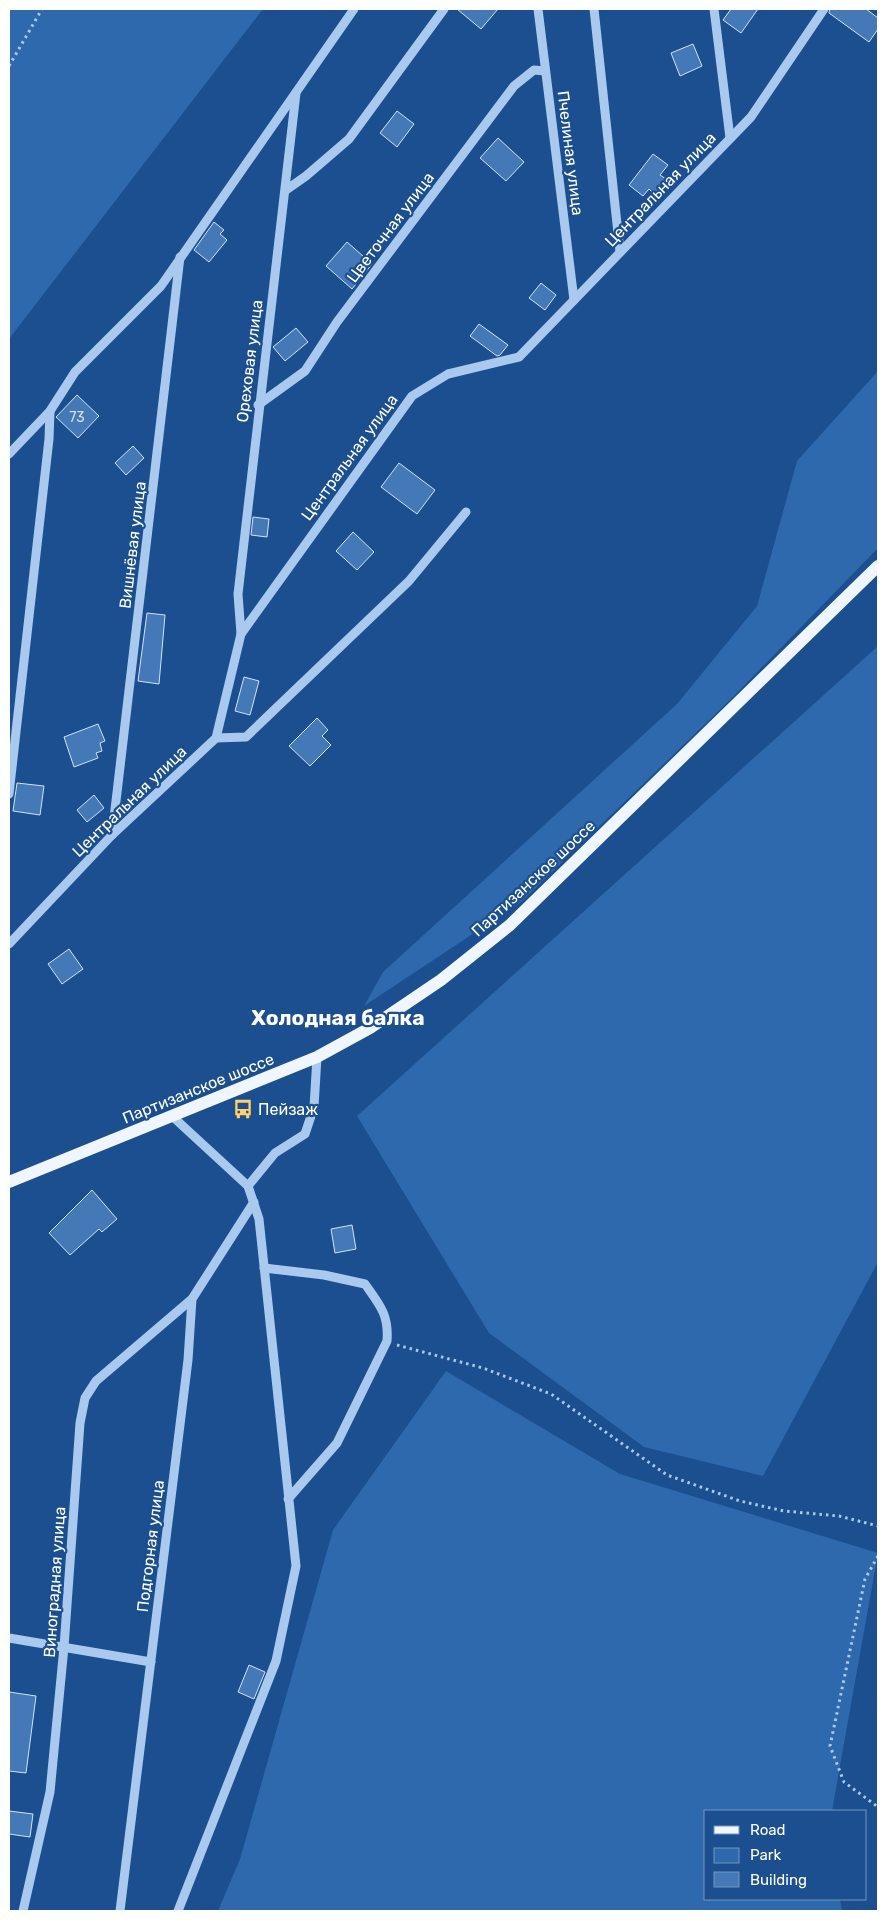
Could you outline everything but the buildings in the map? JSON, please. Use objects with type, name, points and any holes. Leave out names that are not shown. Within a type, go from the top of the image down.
[{"type":"main road","name":"Партизанское шоссе","points":[[9,1182],[317,1057],[370,1028],[441,980],[510,925],[878,566]]},
{"type":"street","points":[[9,454],[50,411],[75,372],[161,286],[354,9]]},
{"type":"street","points":[[286,190],[306,176],[349,139],[444,9]]},
{"type":"street","name":"Пчелиная улица","points":[[538,9],[574,300]]},
{"type":"street","points":[[594,9],[620,252]]},
{"type":"street","points":[[714,9],[730,138]]},
{"type":"street","name":"Центральная улица","points":[[9,944],[112,835],[216,738],[240,634],[412,396],[448,374],[519,357],[751,117],[824,9]]},
{"type":"street","name":"Цветочная улица","points":[[258,405],[305,371],[337,322],[514,86],[534,70],[546,71]]},
{"type":"street","name":"Ореховая улица","points":[[240,634],[238,594],[258,405],[286,190],[296,92]]},
{"type":"street","name":"Вишнёвая улица","points":[[112,835],[180,257]]},
{"type":"street","points":[[9,794],[49,439],[50,411]]},
{"type":"street","points":[[216,738],[246,737],[410,582],[466,512]]},
{"type":"street","points":[[248,1186],[275,1153],[305,1134],[314,1107],[317,1057]]},
{"type":"street","points":[[172,1116],[248,1186],[259,1219],[296,1566],[276,1661],[178,1911]]},
{"type":"street","name":"Подгорная улица","points":[[120,1911],[188,1360],[192,1299],[254,1202]]},
{"type":"street","points":[[264,1268],[324,1275],[365,1284],[380,1304],[388,1323],[387,1342],[337,1443],[288,1499]]},
{"type":"street","name":"Виноградная улица","points":[[23,1911],[50,1792],[64,1647],[80,1423],[85,1398],[96,1381],[192,1299]]},
{"type":"street","points":[[9,1638],[151,1662]]},
{"type":"path","points":[[9,66],[42,9]]},
{"type":"path","points":[[387,1342],[483,1368],[551,1394],[667,1475],[740,1501],[784,1512],[839,1516],[878,1526]]},
{"type":"path","points":[[878,1556],[865,1579],[830,1746],[844,1782],[878,1807]]},
{"type":"green space","points":[[9,9],[263,9],[9,339]]},
{"type":"green space","points":[[878,371],[878,548],[731,699],[521,902],[364,1006],[383,972],[677,704],[757,606],[797,461]]},
{"type":"green space","points":[[878,646],[878,1262],[763,1476],[644,1447],[489,1333],[357,1116]]},
{"type":"green space","points":[[446,1371],[620,1474],[878,1553],[832,1810],[704,1810],[704,1900],[840,1900],[842,1911],[218,1911],[240,1859],[333,1530]]},
{"type":"place","name":"Пейзаж","points":[[243,1109]]},
{"type":"district","name":"Холодная балка","points":[[338,1018]]}]
